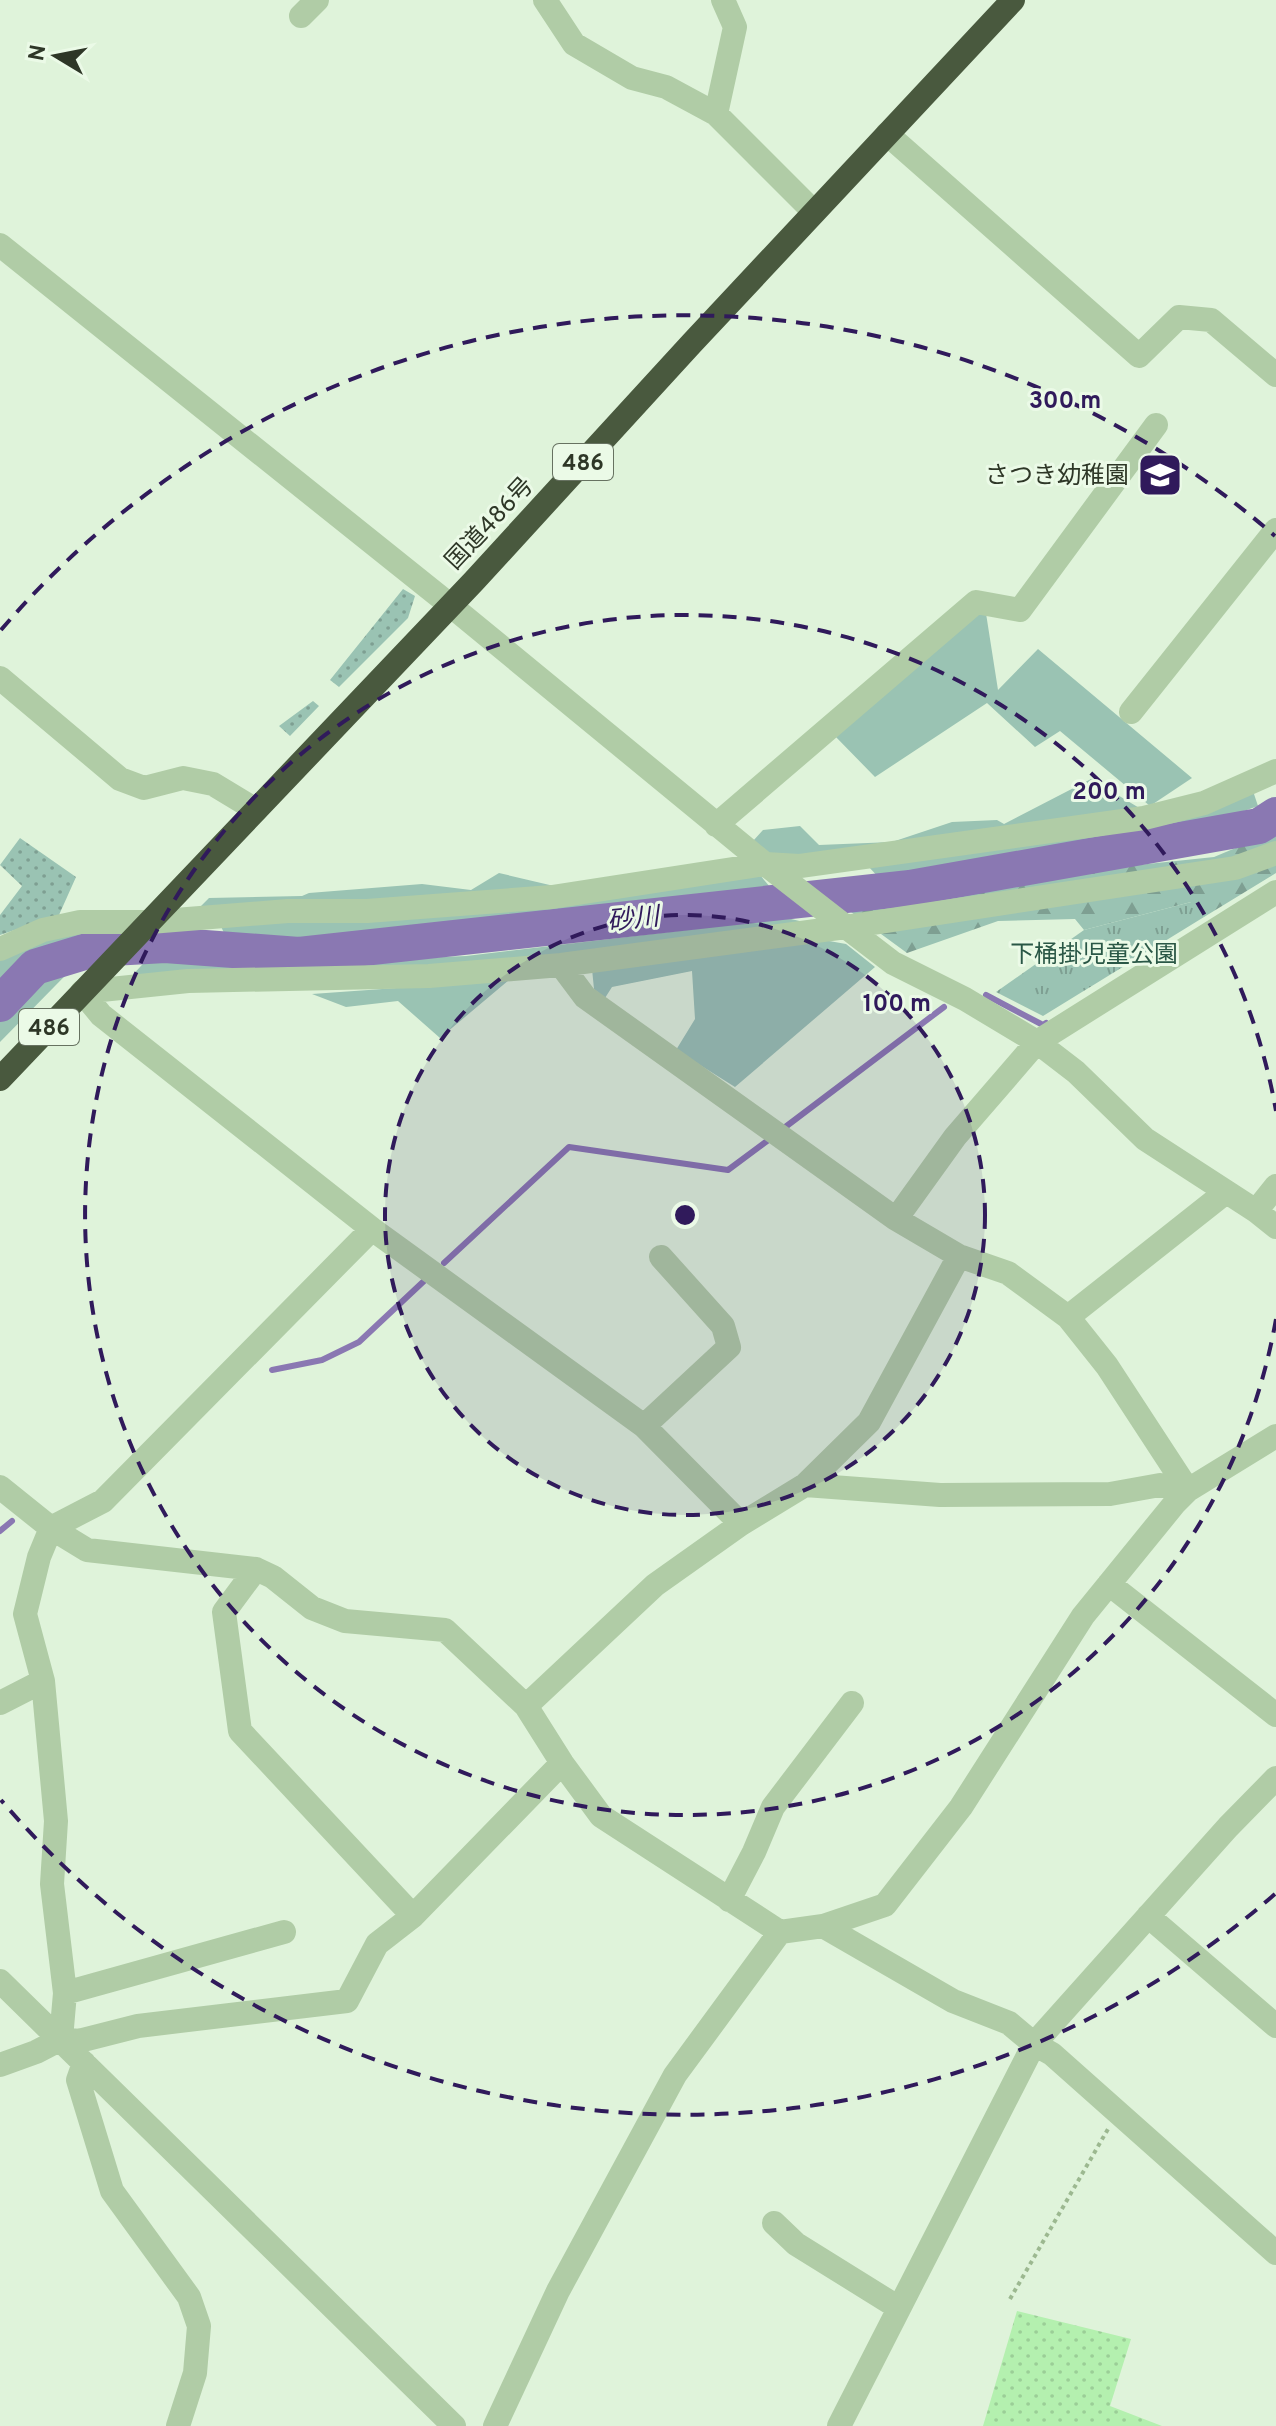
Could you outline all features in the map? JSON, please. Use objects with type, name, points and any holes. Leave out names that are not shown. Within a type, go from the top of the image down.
[{"type":"highway","name":"国道486号","points":[[0,1079],[450,605],[1013,0]]},
{"type":"street","points":[[545,0],[574,44],[632,78],[666,87],[716,114],[814,212]]},
{"type":"street","points":[[716,114],[735,27],[723,0]]},
{"type":"street","points":[[887,134],[1139,356],[1179,317],[1211,320],[1276,375]]},
{"type":"street","points":[[0,245],[846,927],[893,963],[965,999],[1037,1042],[1076,1072],[1145,1139],[1276,1227]]},
{"type":"street","points":[[716,825],[976,602],[1020,610],[1156,425]]},
{"type":"street","points":[[1131,712],[1276,530]]},
{"type":"street","points":[[0,678],[120,779],[144,788],[183,778],[213,784],[256,810]]},
{"type":"street","points":[[0,949],[43,930],[80,922],[150,922],[288,911],[367,911],[552,897],[765,864],[800,866],[1144,818],[1204,803],[1276,771]]},
{"type":"street","points":[[741,1524],[644,1426],[372,1229],[101,1015],[89,984],[429,976],[561,965],[846,927],[1235,868],[1276,853]]},
{"type":"street","points":[[896,1219],[955,1137],[1037,1042],[1276,892]]},
{"type":"street","points":[[561,965],[585,997],[896,1219],[959,1256],[1008,1273],[1068,1317],[1107,1366],[1188,1490]]},
{"type":"street","points":[[1256,1211],[1276,1186]]},
{"type":"street","points":[[1068,1317],[1226,1192]]},
{"type":"street","points":[[61,2039],[65,1993],[52,1884],[56,1821],[43,1681],[25,1614],[39,1557],[51,1528],[103,1501],[372,1229]]},
{"type":"street","points":[[526,1706],[655,1585],[741,1524],[805,1485],[869,1422],[959,1256]]},
{"type":"street","points":[[644,1426],[729,1347],[723,1326],[661,1257]]},
{"type":"street","points":[[0,1487],[51,1528],[87,1550],[256,1569],[273,1577],[312,1608],[345,1621],[445,1630],[526,1706],[601,1816],[780,1932],[823,1926],[885,1905],[961,1807],[1083,1616],[1109,1584],[1188,1490],[1276,1436]]},
{"type":"street","points":[[805,1485],[940,1495],[1110,1494],[1160,1485],[1188,1490]]},
{"type":"street","points":[[256,1569],[224,1612],[240,1731],[413,1916]]},
{"type":"street","points":[[1109,1584],[1276,1715]]},
{"type":"street","points":[[0,1703],[43,1681]]},
{"type":"street","points":[[729,1900],[773,1807],[852,1703]]},
{"type":"street","points":[[0,2065],[61,2039],[79,2041],[138,2026],[347,2001],[377,1944],[413,1916],[562,1763]]},
{"type":"street","points":[[839,2426],[1034,2044],[1228,1827],[1276,1778]]},
{"type":"street","points":[[1148,1916],[1276,2026]]},
{"type":"street","points":[[823,1926],[953,2001],[1009,2023],[1034,2044],[1052,2054],[1276,2253]]},
{"type":"street","points":[[65,1993],[284,1932]]},
{"type":"street","points":[[495,2426],[558,2291],[675,2075],[780,1932]]},
{"type":"street","points":[[0,1981],[454,2426]]},
{"type":"street","points":[[84,2063],[78,2080],[112,2191],[189,2297],[199,2326],[195,2373],[178,2426]]},
{"type":"street","points":[[774,2223],[796,2244],[899,2308]]},
{"type":"path","points":[[1010,2299],[1117,2113]]},
{"type":"green space","points":[[403,589],[415,596],[408,618],[339,687],[330,680]]},
{"type":"green space","points":[[985,607],[998,690],[1038,649],[1192,778],[1150,806],[1060,731],[1035,747],[987,703],[875,777],[833,734]]},
{"type":"green space","points":[[313,701],[319,706],[290,736],[279,726]]},
{"type":"green space","points":[[1091,779],[1161,821],[1253,791],[1258,806],[1221,819],[1122,840],[881,880],[868,866],[773,859],[753,841],[763,830],[800,826],[819,845],[892,842],[952,822],[997,820],[1004,824]]},
{"type":"green space","points":[[1276,831],[1276,873],[1204,917],[1191,902],[1084,930],[1075,919],[998,921],[907,953],[851,912],[898,896],[1052,874],[1214,857]]},
{"type":"green space","points":[[20,838],[76,877],[59,915],[0,935],[0,915],[22,886],[0,865]]},
{"type":"green space","points":[[499,873],[571,890],[197,910],[209,898],[302,896],[422,884],[471,890]]},
{"type":"green space","points":[[760,875],[770,887],[548,919],[273,947],[224,933],[219,922]]},
{"type":"green space","name":"下桶掛児童公園","points":[[1195,901],[1204,917],[1043,1016],[996,992],[1084,930]]},
{"type":"green space","points":[[787,918],[816,925],[425,970],[128,980],[153,953],[295,963],[466,956]]},
{"type":"green space","points":[[109,931],[0,1042],[0,959],[41,937]]},
{"type":"green space","points":[[818,939],[846,944],[875,967],[735,1087],[676,1050],[695,1019],[692,971],[612,987],[605,998],[594,989],[592,969]]},
{"type":"green space","points":[[509,980],[440,1038],[398,1001],[346,1007],[312,994]]},
{"type":"sand","points":[[1017,2311],[1131,2339],[1110,2406],[1162,2426],[983,2426]]},
{"type":"waterway","name":"砂川","points":[[0,1004],[35,967],[94,949],[165,945],[299,955],[910,888],[1259,826],[1276,815]]},
{"type":"waterway","points":[[986,995],[1043,1025],[1046,1023]]},
{"type":"waterway","points":[[780,1131],[944,1007]]},
{"type":"waterway","points":[[444,1263],[569,1147],[728,1170],[771,1138]]},
{"type":"waterway","points":[[272,1370],[322,1360],[359,1342],[424,1281]]},
{"type":"waterway","points":[[0,1531],[12,1521]]},
{"type":"place","name":"さつき幼稚園","points":[[1160,475]]}]
